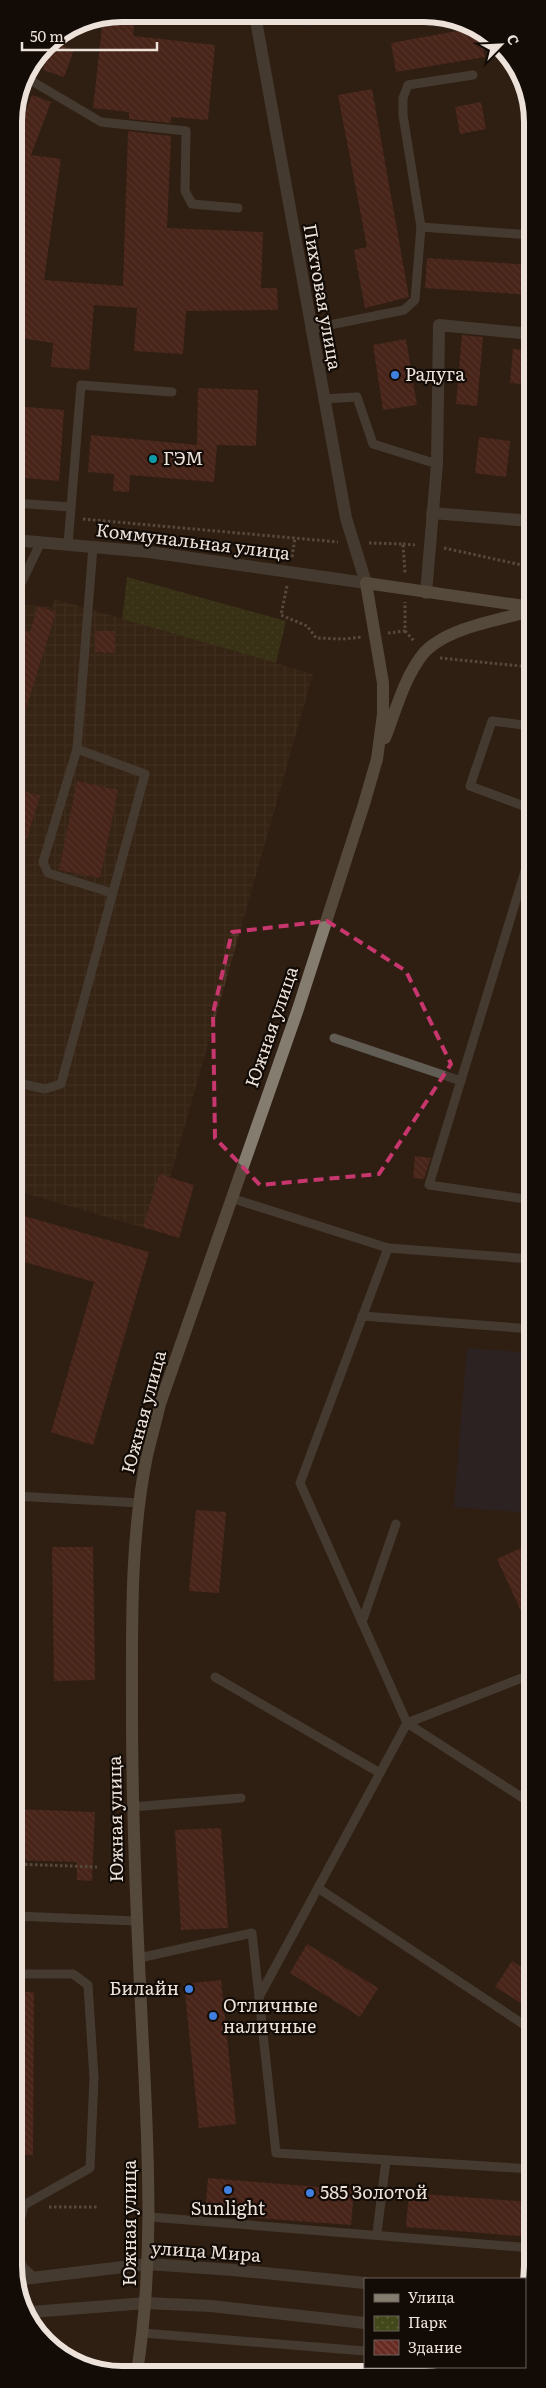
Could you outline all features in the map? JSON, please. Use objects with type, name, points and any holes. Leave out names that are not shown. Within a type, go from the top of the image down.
[{"type":"main road","points":[[366,583],[524,606]]},
{"type":"main road","name":"Южная улица","points":[[138,2366],[146,2303],[150,2217],[132,1807],[134,1585],[140,1502],[147,1456],[160,1404],[230,1198],[301,1000],[377,758],[384,714],[383,684],[366,583]]},
{"type":"main road","points":[[377,758],[410,674],[424,653],[440,640],[460,630],[524,613]]},
{"type":"street","name":"Пихтовая улица","points":[[256,22],[310,329],[346,518],[366,583]]},
{"type":"street","points":[[426,593],[437,464],[439,325],[524,333]]},
{"type":"street","points":[[432,513],[524,520]]},
{"type":"street","name":"Коммунальная улица","points":[[23,541],[150,552],[366,583]]},
{"type":"street","name":"улица Мира","points":[[23,2279],[148,2264],[364,2283]]},
{"type":"street","points":[[34,2312],[146,2303],[211,2306],[364,2323]]},
{"type":"lane","points":[[310,329],[404,310],[415,300],[421,227],[403,115],[403,98],[408,86],[473,75]]},
{"type":"lane","points":[[32,81],[101,122],[186,131],[186,191],[192,204],[238,208]]},
{"type":"lane","points":[[421,227],[524,234]]},
{"type":"lane","points":[[68,544],[81,385],[172,392]]},
{"type":"lane","points":[[323,399],[357,397],[373,444],[437,464]]},
{"type":"lane","points":[[23,504],[72,507]]},
{"type":"lane","points":[[23,580],[41,542]]},
{"type":"lane","points":[[93,547],[77,749],[43,862],[48,873],[112,893]]},
{"type":"lane","points":[[524,725],[492,722],[470,786],[524,807]]},
{"type":"lane","points":[[23,1084],[45,1089],[61,1084],[145,774],[77,749]]},
{"type":"lane","points":[[523,1199],[429,1185],[524,875]]},
{"type":"lane","points":[[334,1038],[461,1081]]},
{"type":"lane","points":[[230,1198],[388,1248],[523,1258]]},
{"type":"lane","points":[[388,1248],[300,1483],[407,1723],[523,1798]]},
{"type":"lane","points":[[362,1316],[523,1328]]},
{"type":"lane","points":[[22,1495],[140,1502]]},
{"type":"lane","points":[[362,1622],[396,1524]]},
{"type":"lane","points":[[215,1677],[380,1773]]},
{"type":"lane","points":[[259,1997],[407,1723],[523,1677]]},
{"type":"lane","points":[[132,1807],[241,1798]]},
{"type":"lane","points":[[318,1888],[523,2024]]},
{"type":"lane","points":[[22,1916],[136,1921]]},
{"type":"lane","points":[[139,1958],[252,1934],[276,2153],[523,2168]]},
{"type":"lane","points":[[22,1974],[73,1974],[88,1985],[94,2078],[90,2168],[24,2205],[22,2213]]},
{"type":"lane","points":[[377,2234],[386,2160]]},
{"type":"lane","points":[[150,2217],[523,2247]]},
{"type":"lane","points":[[22,2265],[34,2278]]},
{"type":"lane","points":[[143,2333],[364,2351]]},
{"type":"path","points":[[71,518],[295,538]]},
{"type":"path","points":[[403,544],[430,546],[524,566]]},
{"type":"path","points":[[406,631],[424,653],[445,660],[524,666]]},
{"type":"path","points":[[22,1864],[97,1868]]},
{"type":"path","points":[[22,2213],[43,2207],[99,2207]]},
{"type":"highlighted area","points":[[327,921],[406,971],[451,1064],[379,1174],[260,1185],[215,1138],[213,1013],[232,932]]},
{"type":"shaded area","points":[[302,22],[330,22],[303,26]]},
{"type":"shaded area","points":[[55,599],[313,674],[155,1231],[22,1192],[23,605],[52,607]]},
{"type":"shaded area","points":[[467,1348],[523,1352],[523,1512],[454,1507]]},
{"type":"green space","points":[[127,577],[286,621],[276,663],[122,619]]},
{"type":"building","points":[[134,22],[133,36],[215,45],[208,120],[171,117],[171,123],[129,119],[129,112],[93,108],[102,25]]},
{"type":"building","points":[[461,30],[476,38],[476,59],[396,72],[391,43]]},
{"type":"building","points":[[60,45],[74,50],[64,77],[43,70],[48,56]]},
{"type":"building","points":[[372,89],[409,297],[365,308],[354,250],[367,247],[338,95]]},
{"type":"building","points":[[32,95],[51,102],[31,155],[61,159],[44,280],[123,286],[128,131],[171,136],[167,228],[263,232],[261,288],[277,288],[278,310],[186,311],[183,354],[134,351],[137,308],[94,305],[89,370],[51,367],[53,343],[23,338],[23,118]]},
{"type":"building","points":[[481,102],[486,129],[460,134],[455,107]]},
{"type":"building","points":[[427,258],[524,265],[524,295],[425,288]]},
{"type":"building","points":[[462,335],[483,337],[477,406],[456,404]]},
{"type":"building","name":"Радуга","points":[[406,339],[417,405],[383,410],[373,345]]},
{"type":"building","points":[[513,349],[524,350],[524,384],[510,383]]},
{"type":"building","points":[[198,388],[258,390],[256,446],[217,445],[214,482],[130,475],[129,492],[113,491],[114,474],[88,472],[91,435],[197,445]]},
{"type":"building","points":[[23,407],[64,410],[59,481],[23,478]]},
{"type":"building","points":[[479,437],[510,441],[506,477],[475,473]]},
{"type":"building","points":[[38,606],[56,612],[23,720],[23,630],[30,632]]},
{"type":"building","points":[[95,631],[115,631],[115,653],[95,652]]},
{"type":"building","points":[[77,781],[118,790],[100,878],[59,870]]},
{"type":"building","points":[[23,791],[40,796],[27,839],[23,838]]},
{"type":"building","points":[[415,1156],[431,1158],[424,1179],[413,1178]]},
{"type":"building","points":[[159,1174],[194,1185],[179,1238],[143,1227]]},
{"type":"building","points":[[22,1215],[149,1252],[93,1445],[51,1432],[94,1282],[22,1261]]},
{"type":"building","points":[[196,1510],[226,1512],[219,1593],[189,1591]]},
{"type":"building","points":[[52,1547],[93,1547],[95,1680],[54,1681]]},
{"type":"building","points":[[523,1547],[523,1616],[497,1559]]},
{"type":"building","points":[[22,1809],[95,1812],[92,1881],[77,1880],[77,1862],[22,1860]]},
{"type":"building","points":[[221,1828],[228,1928],[181,1930],[175,1830]]},
{"type":"building","points":[[307,1944],[378,1988],[360,2017],[290,1973]]},
{"type":"building","points":[[512,1961],[523,1968],[523,2004],[495,1987]]},
{"type":"building","points":[[221,1980],[236,2124],[199,2128],[184,1984]]},
{"type":"building","points":[[22,1992],[34,1992],[33,2155],[22,2155]]},
{"type":"building","points":[[208,2178],[354,2190],[351,2225],[205,2214]]},
{"type":"building","points":[[409,2193],[523,2201],[523,2236],[406,2227]]},
{"type":"place","name":"Радуга","points":[[395,375]]},
{"type":"place","name":"ГЭМ","points":[[153,459]]},
{"type":"place","name":"Билайн","points":[[189,1989]]},
{"type":"place","name":"Отличные наличные","points":[[213,2016]]},
{"type":"place","name":"Sunlight","points":[[228,2190]]},
{"type":"place","name":"585 Золотой","points":[[310,2193]]}]
